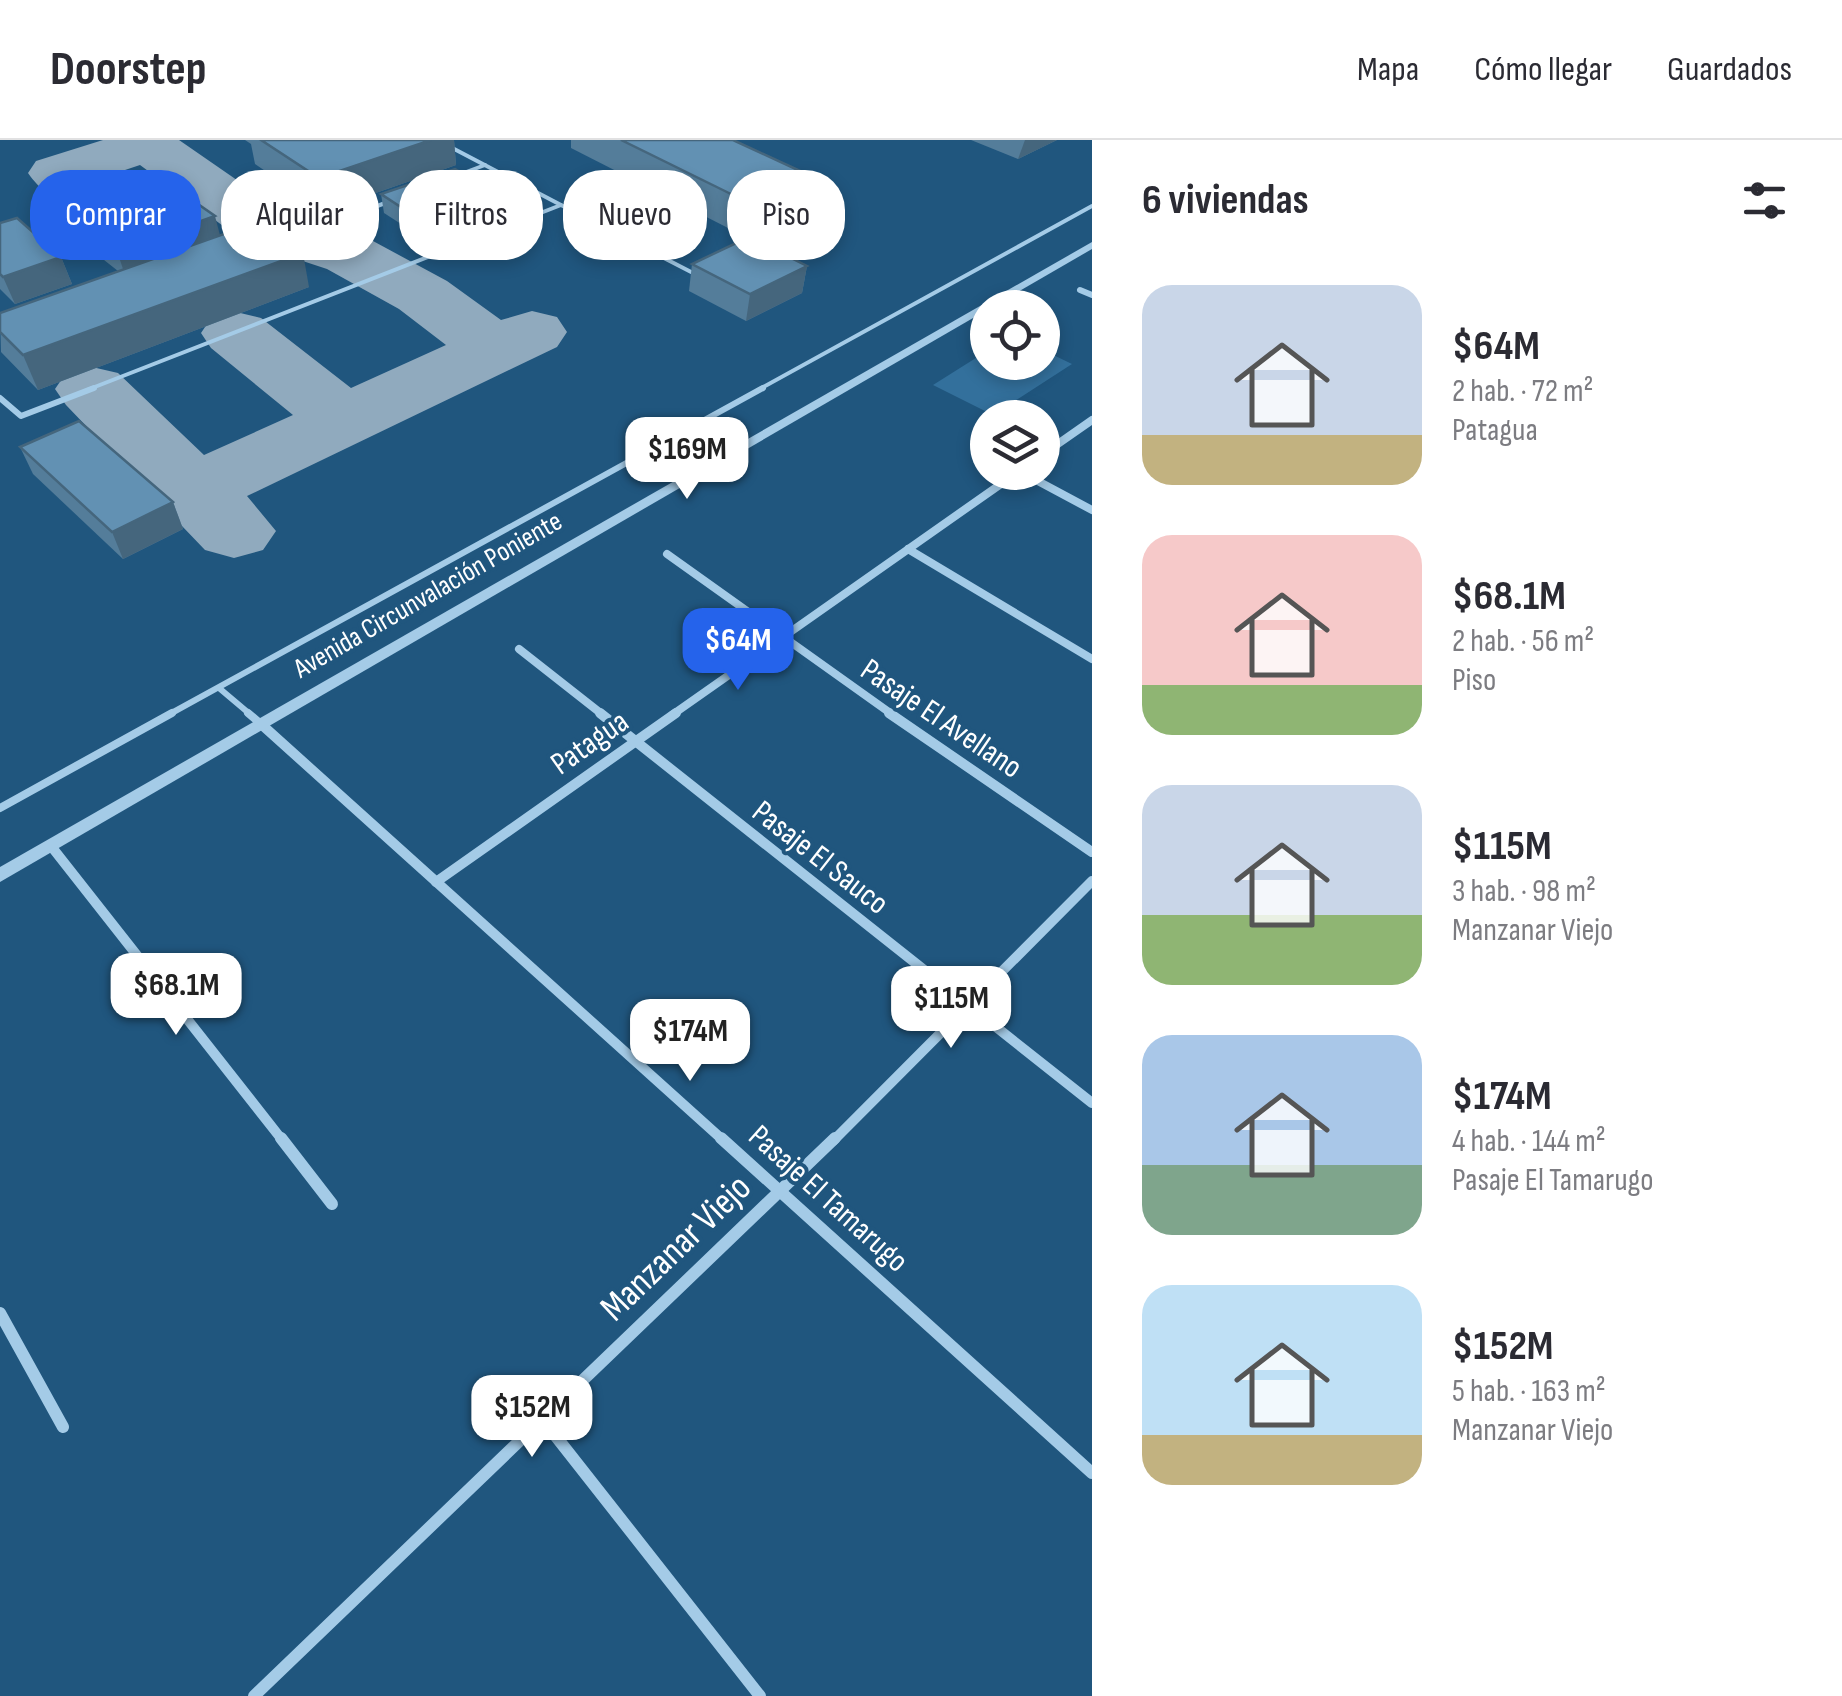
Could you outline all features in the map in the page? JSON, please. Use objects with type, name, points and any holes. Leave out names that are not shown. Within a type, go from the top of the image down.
[{"type":"street","name":"Avenida Circunvalación Poniente","points":[[0,876],[1092,245]]},
{"type":"street","points":[[1080,290],[1092,296]]},
{"type":"street","points":[[1060,442],[1092,420]]},
{"type":"street","name":"Patagua","points":[[436,882],[993,490]]},
{"type":"street","points":[[1054,490],[1092,510]]},
{"type":"street","points":[[908,550],[1092,660]]},
{"type":"street","name":"Pasaje El Avellano","points":[[666,554],[781,640],[1092,852]]},
{"type":"street","name":"Pasaje El Sauco","points":[[519,648],[1092,1103]]},
{"type":"street","name":"Pasaje El Tamarugo","points":[[261,724],[1092,1473]]},
{"type":"street","points":[[51,846],[332,1204]]},
{"type":"street","name":"Manzanar Viejo","points":[[254,1696],[780,1194],[1092,881]]},
{"type":"street","points":[[0,1313],[63,1427]]},
{"type":"street","points":[[544,1420],[760,1696]]},
{"type":"lane","points":[[437,140],[694,274]]},
{"type":"lane","points":[[472,170],[485,165]]},
{"type":"lane","points":[[379,205],[398,198]]},
{"type":"lane","points":[[0,398],[21,416],[561,205]]},
{"type":"lane","points":[[0,808],[1092,206]]},
{"type":"lane","points":[[219,688],[261,724]]},
{"type":"shaded area","points":[[1060,358],[1072,364],[1060,372]]},
{"type":"shaded area","points":[[970,362],[970,380],[1047,380],[1016,400],[970,400],[970,404],[933,385]]},
{"type":"building","points":[[261,140],[431,140],[343,170],[307,170]]},
{"type":"building","points":[[621,140],[733,140],[798,170],[727,170],[727,192],[707,182],[707,170],[682,170]]},
{"type":"building","points":[[399,188],[399,206],[381,194]]},
{"type":"building","points":[[201,206],[215,216],[201,221]]},
{"type":"building","points":[[17,218],[30,230],[30,260],[52,260],[3,277],[0,223]]},
{"type":"building","points":[[221,235],[221,260],[284,260],[23,355],[0,332],[0,313],[150,260],[201,260],[201,242]]},
{"type":"building","points":[[727,247],[727,260],[795,260],[807,266],[750,294],[692,264]]},
{"type":"building","points":[[79,421],[173,502],[112,532],[20,447]]},
{"type":"taxiway","points":[[142,140],[148,144]]},
{"type":"taxiway","points":[[66,170],[148,144]]},
{"type":"taxiway","points":[[148,144],[267,229],[350,255],[423,295],[495,349]]},
{"type":"taxiway","points":[[345,420],[532,332]]},
{"type":"taxiway","points":[[236,333],[345,420]]},
{"type":"taxiway","points":[[92,389],[234,531]]},
{"type":"taxiway","points":[[195,490],[345,420]]}]
